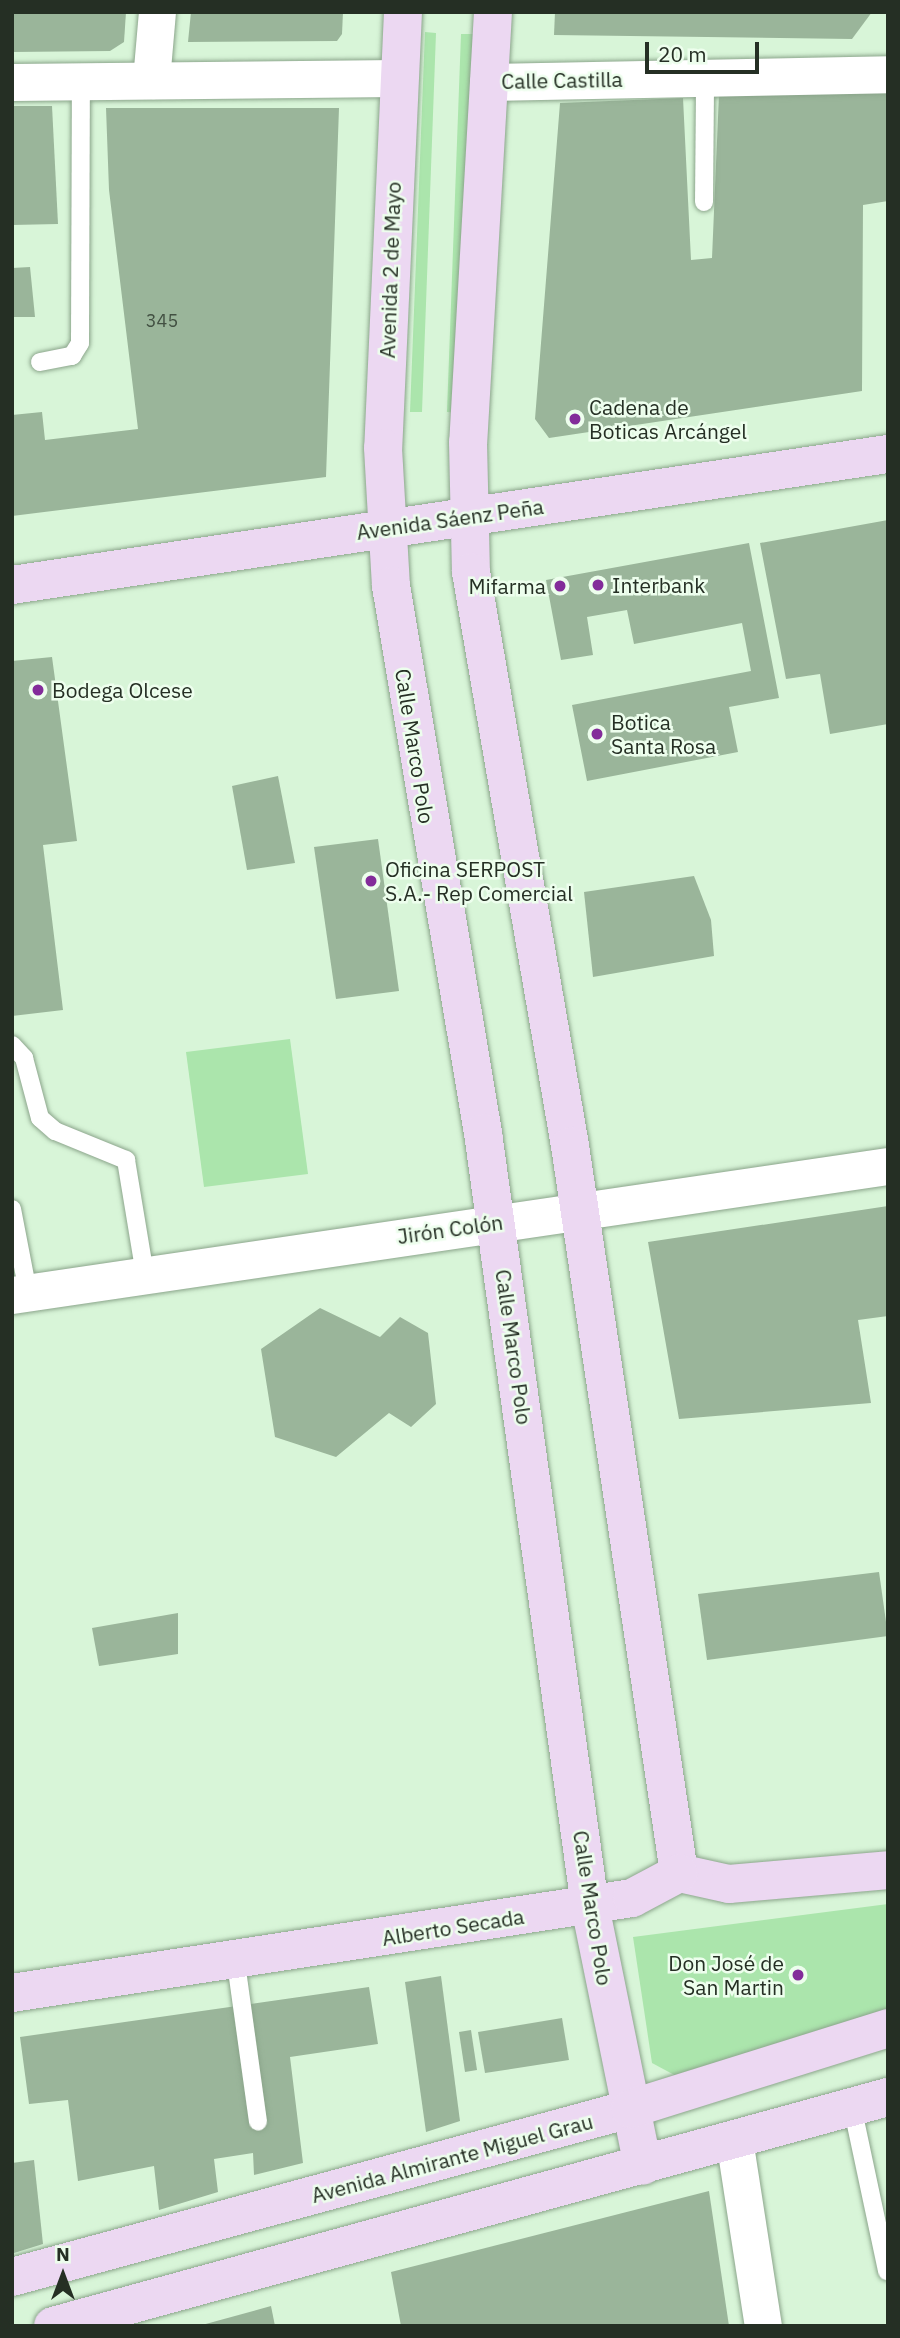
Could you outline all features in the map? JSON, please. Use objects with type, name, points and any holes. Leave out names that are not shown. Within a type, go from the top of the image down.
[{"type":"main road","name":"Avenida 2 de Mayo","points":[[385,527],[397,78],[403,12]]},
{"type":"main road","points":[[493,12],[466,516],[580,1210],[679,1873],[729,1884],[888,1870]]},
{"type":"main road","name":"Avenida Sáenz Peña","points":[[12,584],[888,454]]},
{"type":"main road","name":"Calle Marco Polo","points":[[385,527],[397,637],[496,1222],[590,1906],[643,2166]]},
{"type":"main road","name":"Alberto Secada","points":[[12,1993],[236,1963],[590,1906],[660,1888],[679,1873]]},
{"type":"main road","name":"Avenida Almirante Miguel Grau","points":[[12,2277],[630,2109],[888,2028]]},
{"type":"main road","points":[[53,2326],[643,2166],[870,2101]]},
{"type":"street","points":[[151,80],[157,12]]},
{"type":"street","name":"Calle Castilla","points":[[488,82],[887,71]]},
{"type":"street","points":[[12,82],[397,78]]},
{"type":"street","name":"Jirón Colón","points":[[20,1294],[888,1166]]},
{"type":"street","points":[[734,2139],[763,2326]]},
{"type":"lane","points":[[704,202],[705,77]]},
{"type":"lane","points":[[40,362],[72,356],[80,343],[82,81]]},
{"type":"lane","points":[[12,1045],[24,1058],[40,1118],[55,1131],[126,1160],[145,1275]]},
{"type":"lane","points":[[12,1209],[20,1294]]},
{"type":"lane","points":[[236,1963],[258,2121]]},
{"type":"lane","points":[[870,2101],[887,2271]]},
{"type":"green space","points":[[425,32],[436,33],[422,412],[410,412]]},
{"type":"green space","points":[[461,34],[473,34],[459,413],[447,412]]},
{"type":"green space","points":[[290,1039],[308,1174],[204,1187],[186,1052]]},
{"type":"green space","points":[[888,1904],[888,2009],[680,2078],[652,2063],[633,1937]]},
{"type":"building","points":[[12,12],[126,12],[124,42],[110,51],[12,52]]},
{"type":"building","points":[[191,12],[343,12],[342,34],[337,41],[188,42]]},
{"type":"building","points":[[555,12],[872,12],[852,39],[554,35]]},
{"type":"building","points":[[888,85],[888,201],[863,205],[862,391],[549,438],[535,419],[560,103],[683,98],[691,260],[712,258],[719,94]]},
{"type":"building","points":[[12,106],[52,106],[58,224],[12,225]]},
{"type":"building","points":[[106,108],[339,108],[326,477],[12,516],[12,415],[42,412],[45,440],[138,429],[109,190]]},
{"type":"building","points":[[30,267],[35,317],[12,317],[12,268]]},
{"type":"building","points":[[888,520],[888,724],[830,734],[820,674],[786,679],[760,543]]},
{"type":"building","points":[[749,543],[779,698],[729,707],[738,752],[587,781],[572,705],[751,671],[742,623],[634,644],[627,610],[587,617],[593,655],[561,660],[546,580]]},
{"type":"building","points":[[52,657],[77,841],[43,845],[63,1010],[12,1016],[12,661]]},
{"type":"building","points":[[278,776],[295,863],[247,870],[232,786]]},
{"type":"building","points":[[378,839],[399,991],[336,999],[314,847]]},
{"type":"building","points":[[694,876],[711,920],[714,956],[593,977],[584,892]]},
{"type":"building","points":[[888,1206],[888,1316],[858,1320],[871,1403],[679,1419],[648,1242]]},
{"type":"building","points":[[320,1308],[380,1337],[400,1317],[428,1333],[436,1404],[411,1427],[389,1413],[336,1457],[275,1437],[261,1349]]},
{"type":"building","points":[[879,1572],[888,1636],[707,1660],[698,1594]]},
{"type":"building","points":[[178,1613],[178,1654],[99,1666],[92,1628]]},
{"type":"building","points":[[441,1976],[460,2121],[426,2132],[405,1982]]},
{"type":"building","points":[[369,1987],[378,2044],[290,2057],[303,2163],[254,2175],[253,2153],[214,2159],[218,2192],[159,2210],[154,2166],[78,2181],[68,2100],[29,2104],[20,2037]]},
{"type":"building","points":[[562,2018],[569,2060],[485,2073],[478,2032]]},
{"type":"building","points":[[471,2030],[477,2070],[465,2072],[459,2032]]},
{"type":"building","points":[[34,2160],[43,2244],[14,2253],[12,2163]]},
{"type":"building","points":[[709,2191],[729,2326],[401,2326],[391,2272]]},
{"type":"building","points":[[271,2306],[275,2326],[202,2325]]},
{"type":"place","name":"Cadena de Boticas Arcángel","points":[[575,419]]},
{"type":"place","name":"Interbank","points":[[598,585]]},
{"type":"place","name":"Mifarma","points":[[560,586]]},
{"type":"place","name":"Bodega Olcese","points":[[38,690]]},
{"type":"place","name":"Botica Santa Rosa","points":[[597,734]]},
{"type":"place","name":"Oficina SERPOST S.A.- Rep Comercial","points":[[371,881]]},
{"type":"place","name":"Don José de San Martin","points":[[798,1975]]}]
